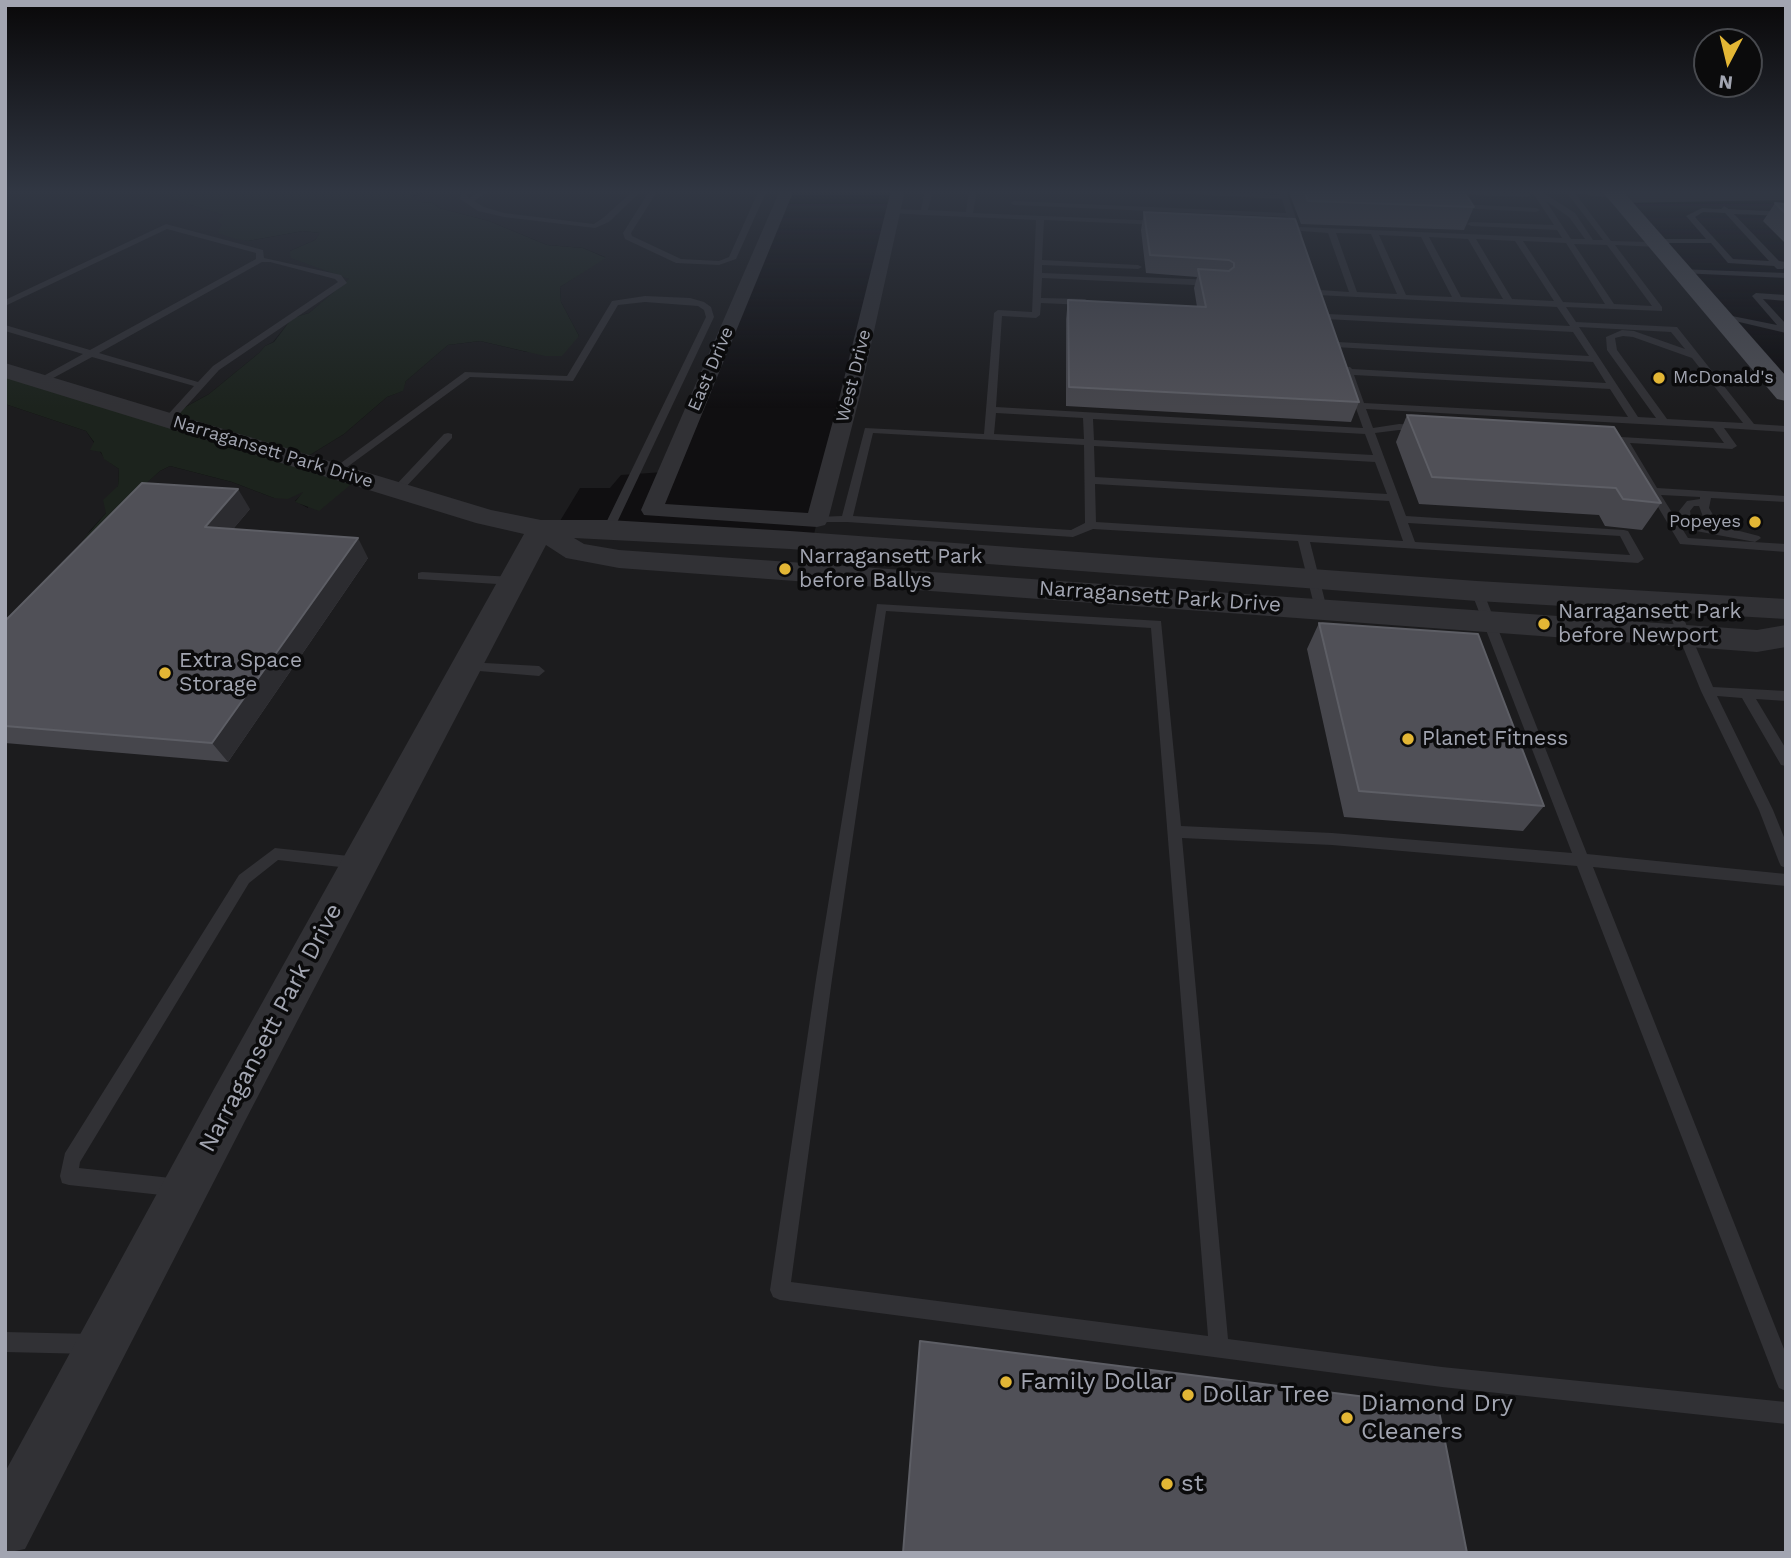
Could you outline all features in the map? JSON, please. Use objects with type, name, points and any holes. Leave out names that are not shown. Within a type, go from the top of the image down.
[{"type":"main road","points":[[1674,263],[1786,393]]},
{"type":"street","name":"East Drive","points":[[756,263],[652,510],[817,520]]},
{"type":"street","name":"West Drive","points":[[817,520],[850,395],[880,263]]},
{"type":"street","name":"Narragansett Park Drive","points":[[5,370],[486,517],[541,529],[609,529],[1477,591],[1786,609]]},
{"type":"street","name":"Narragansett Park Drive","points":[[5,1530],[185,1189],[541,529]]},
{"type":"street","name":"Narragansett Park Drive","points":[[541,529],[576,552],[620,559],[1155,610],[1321,608],[1757,641],[1786,636]]},
{"type":"lane","points":[[5,303],[89,263]]},
{"type":"lane","points":[[41,381],[255,263]]},
{"type":"lane","points":[[168,420],[216,368],[343,283],[338,277],[281,263]]},
{"type":"lane","points":[[989,437],[999,313],[1037,315],[1038,263]]},
{"type":"lane","points":[[1052,263],[1138,267]]},
{"type":"lane","points":[[1342,263],[1354,295]]},
{"type":"lane","points":[[1387,263],[1403,297]]},
{"type":"lane","points":[[1438,263],[1458,300]]},
{"type":"lane","points":[[1488,263],[1509,302]]},
{"type":"lane","points":[[1533,263],[1634,420]]},
{"type":"lane","points":[[1581,263],[1611,307]]},
{"type":"lane","points":[[1320,293],[1659,309],[1624,263]]},
{"type":"lane","points":[[1681,271],[1786,275],[1781,264],[1759,263]]},
{"type":"lane","points":[[1038,275],[1224,284]]},
{"type":"lane","points":[[1315,280],[1412,545]]},
{"type":"lane","points":[[1783,329],[1755,296],[1786,298]]},
{"type":"lane","points":[[335,471],[468,374],[570,379],[615,303],[645,299],[701,304],[708,309],[710,317],[609,529]]},
{"type":"lane","points":[[1037,300],[1090,303]]},
{"type":"lane","points":[[1333,331],[1574,326],[1674,329],[1751,427]]},
{"type":"lane","points":[[1728,326],[1752,330],[1783,329]]},
{"type":"lane","points":[[1728,326],[1783,329]]},
{"type":"lane","points":[[5,328],[199,384]]},
{"type":"lane","points":[[1333,331],[1595,359]]},
{"type":"lane","points":[[1664,422],[1611,346],[1612,335],[1634,334],[1681,349],[1696,357]]},
{"type":"lane","points":[[1586,345],[1611,346]]},
{"type":"lane","points":[[1348,372],[1613,386]]},
{"type":"lane","points":[[1361,406],[1786,429]]},
{"type":"lane","points":[[991,410],[1370,430],[1399,427],[1426,429]]},
{"type":"lane","points":[[1088,415],[1091,525]]},
{"type":"lane","points":[[1589,438],[1732,446],[1716,425]]},
{"type":"lane","points":[[847,519],[869,430],[1380,458]]},
{"type":"lane","points":[[398,489],[448,436]]},
{"type":"lane","points":[[1620,440],[1684,541],[1786,548]]},
{"type":"lane","points":[[1089,480],[1394,498]]},
{"type":"lane","points":[[1654,491],[1705,498],[1786,499]]},
{"type":"lane","points":[[1705,498],[1704,508],[1711,522],[1720,530],[1749,538]]},
{"type":"lane","points":[[1705,498],[1690,503],[1684,510],[1686,518],[1700,528],[1749,538],[1786,540]]},
{"type":"lane","points":[[817,520],[847,519],[1073,534],[1091,525],[1638,559],[1624,533],[1402,519]]},
{"type":"lane","points":[[1303,538],[1321,608]]},
{"type":"lane","points":[[422,576],[513,581]]},
{"type":"lane","points":[[1477,591],[1786,1381]]},
{"type":"lane","points":[[1671,603],[1708,691],[1782,843],[1786,862]]},
{"type":"lane","points":[[1219,1347],[1155,610],[881,607],[780,1290],[1443,1377],[1786,1413]]},
{"type":"lane","points":[[467,666],[539,671]]},
{"type":"lane","points":[[1708,691],[1786,696]]},
{"type":"lane","points":[[1746,693],[1786,761]]},
{"type":"lane","points":[[1174,832],[1332,839],[1786,880]]},
{"type":"lane","points":[[185,1189],[69,1176],[71,1159],[244,879],[275,854],[360,863]]},
{"type":"lane","points":[[5,1342],[103,1344]]},
{"type":"shaded area","points":[[5,263],[315,263],[350,279],[309,313],[292,318],[273,342],[209,394],[171,415],[5,374]]},
{"type":"shaded area","points":[[304,263],[599,263],[560,287],[561,302],[579,336],[562,356],[545,356],[480,341],[448,345],[406,381],[403,391],[387,397],[344,434],[305,458],[355,481],[319,511],[295,502],[303,492],[288,499],[274,498],[232,482],[170,466],[160,471],[82,541],[106,513],[103,500],[118,486],[119,469],[104,459],[101,452],[90,450],[94,442],[86,431],[5,404],[5,374],[171,415],[209,394],[265,346],[274,342],[292,318],[309,313],[349,279]]},
{"type":"shaded area","points":[[596,263],[751,263],[664,472],[621,475],[610,488],[580,488],[560,521],[813,538],[881,263],[1675,263],[1786,396],[1786,1553],[5,1553],[5,404],[86,431],[105,459],[119,469],[118,486],[106,513],[87,534],[160,471],[170,466],[232,482],[274,498],[305,491],[295,501],[308,508],[305,458],[344,434],[387,397],[402,391],[406,381],[448,345],[480,341],[527,352],[579,336],[561,302],[560,287]]},
{"type":"building","points":[[1234,263],[1310,263],[1359,402],[1069,387],[1068,300],[1206,307],[1198,269],[1229,271],[1234,267]]},
{"type":"building","points":[[1407,415],[1614,427],[1661,503],[1623,499],[1616,488],[1432,477]]},
{"type":"building","points":[[142,483],[238,489],[205,527],[358,538],[212,743],[5,726],[5,621]]},
{"type":"building","name":"Planet Fitness","points":[[1319,623],[1478,634],[1544,806],[1359,791]]},
{"type":"building","name":"st","points":[[920,1341],[1438,1406],[1467,1553],[903,1553]]},
{"type":"place","name":"McDonald's","points":[[1659,378]]},
{"type":"place","name":"Popeyes","points":[[1755,522]]},
{"type":"place","name":"Narragansett Park before Ballys","points":[[785,569]]},
{"type":"place","name":"Narragansett Park before Newport","points":[[1544,624]]},
{"type":"place","name":"Extra Space Storage","points":[[165,673]]},
{"type":"place","name":"Planet Fitness","points":[[1408,739]]},
{"type":"place","name":"Family Dollar","points":[[1006,1382]]},
{"type":"place","name":"Dollar Tree","points":[[1188,1395]]},
{"type":"place","name":"Diamond Dry Cleaners","points":[[1347,1418]]},
{"type":"place","name":"st","points":[[1167,1484]]}]
